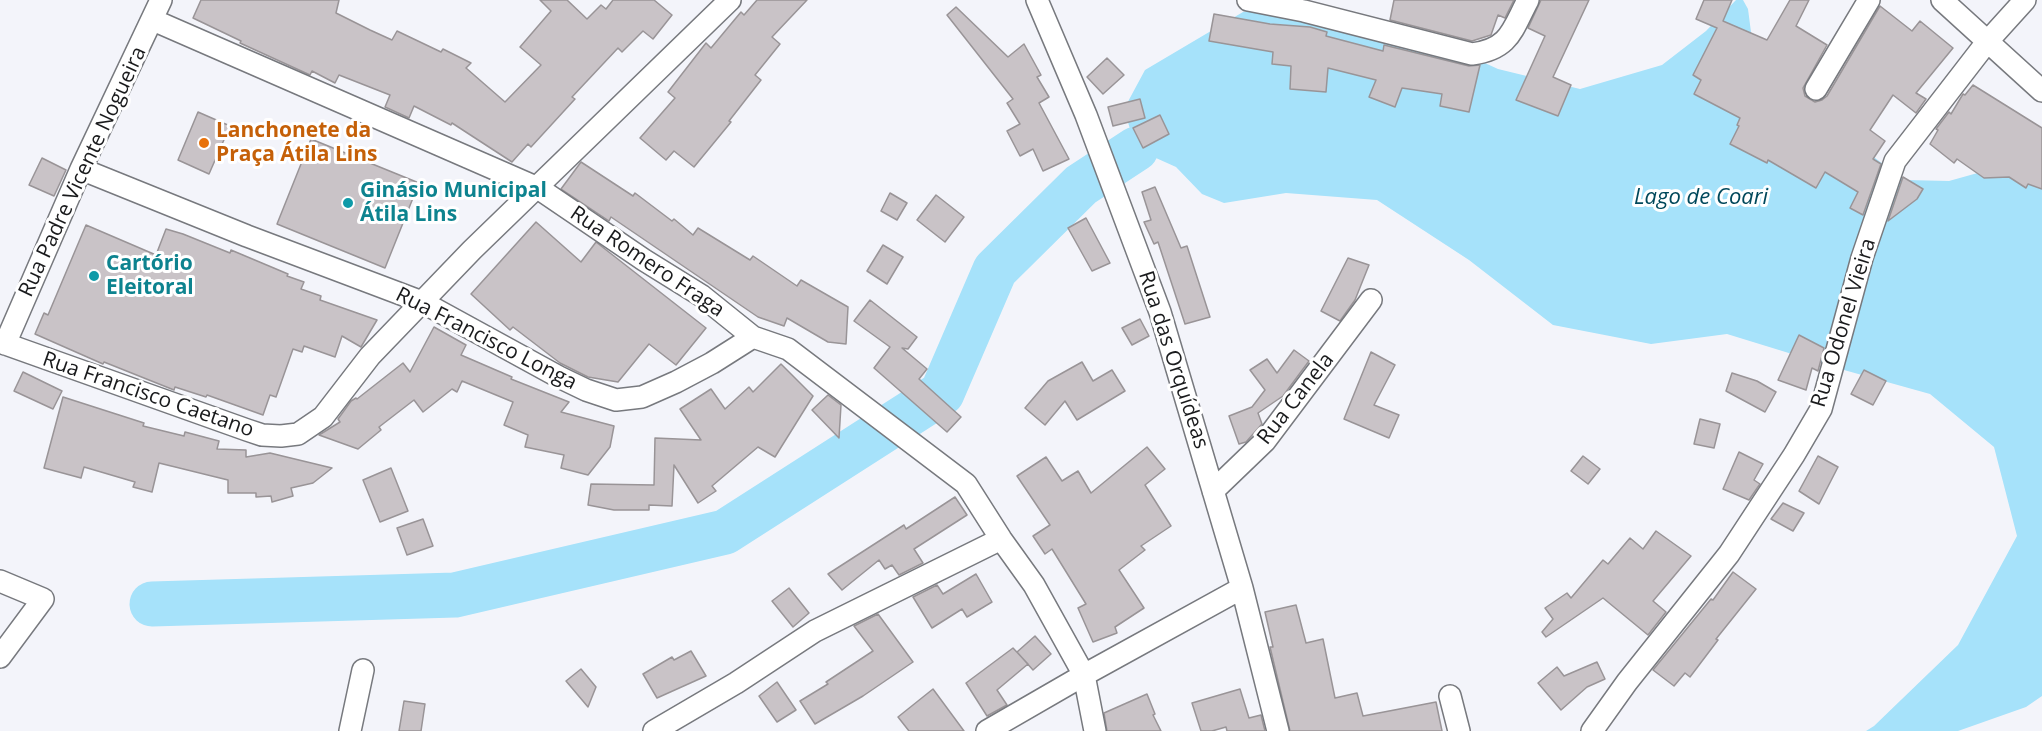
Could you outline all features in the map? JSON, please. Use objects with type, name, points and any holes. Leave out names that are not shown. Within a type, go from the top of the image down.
[{"type":"street","name":"Rua Padre Vicente Nogueira","points":[[2,343],[161,0]]},
{"type":"street","points":[[422,302],[472,250],[730,0]]},
{"type":"street","name":"Rua das Orquídeas","points":[[1037,0],[1086,115],[1160,312],[1242,588],[1278,731]]},
{"type":"street","points":[[1248,0],[1304,11],[1472,54],[1489,51],[1506,41],[1528,0]]},
{"type":"street","points":[[1815,89],[1869,0]]},
{"type":"street","points":[[1942,0],[2042,91]]},
{"type":"street","name":"Rua Odonel Vieira","points":[[1592,731],[1627,682],[1729,554],[1794,455],[1821,409],[1862,258],[1895,161],[1988,42],[2025,0]]},
{"type":"street","name":"Rua Romero Fraga","points":[[153,20],[538,188],[644,260],[702,296],[753,337],[788,349],[966,484],[1000,539]]},
{"type":"street","name":"Rua Francisco Longa","points":[[81,169],[247,236],[422,302],[542,368],[586,390],[616,400],[642,397],[676,382],[753,337]]},
{"type":"street","name":"Rua Canela","points":[[1213,491],[1265,441],[1371,300]]},
{"type":"street","name":"Rua Francisco Caetano","points":[[2,343],[262,435],[281,436],[298,434],[322,417],[370,356],[422,302]]},
{"type":"street","points":[[654,731],[815,631],[1000,539],[1034,585],[1084,675],[1095,731]]},
{"type":"street","points":[[0,580],[43,599],[0,657]]},
{"type":"street","points":[[987,731],[1242,588]]},
{"type":"street","points":[[350,731],[363,670]]},
{"type":"street","points":[[1450,696],[1459,731]]},
{"type":"water","name":"Lago de Coari","points":[[1736,0],[1743,0],[1748,9],[1754,55],[1812,110],[1904,180],[1949,181],[2024,160],[2042,158],[2042,696],[2026,707],[1958,731],[1866,731],[1874,726],[1958,645],[2017,536],[1994,447],[1930,394],[1727,334],[1651,344],[1553,325],[1469,260],[1377,200],[1286,193],[1224,203],[1202,194],[1176,167],[1136,149],[1124,109],[1145,70],[1243,12],[1300,3],[1406,27],[1498,69],[1580,89],[1662,65],[1706,31]]},
{"type":"building","points":[[201,0],[339,0],[336,13],[370,30],[392,40],[397,31],[441,52],[443,49],[471,63],[466,68],[505,102],[541,65],[520,47],[551,11],[540,0],[567,0],[587,19],[601,5],[606,9],[613,0],[654,0],[672,15],[653,39],[643,31],[622,52],[618,48],[572,97],[575,99],[531,147],[528,144],[512,162],[452,123],[451,125],[414,106],[409,118],[385,107],[390,95],[339,75],[335,83],[312,71],[310,75],[240,43],[241,41],[193,18]]},
{"type":"building","points":[[757,0],[807,0],[772,37],[780,44],[755,75],[761,80],[729,121],[731,122],[694,167],[674,151],[666,160],[640,138],[675,98],[668,92],[706,43],[711,48],[741,12],[744,15]]},
{"type":"building","points":[[1394,0],[1514,0],[1505,18],[1498,15],[1491,35],[1472,41],[1390,20]]},
{"type":"building","points":[[1541,0],[1589,0],[1553,77],[1571,85],[1558,116],[1516,100],[1545,36],[1528,28]]},
{"type":"building","points":[[1704,0],[1732,0],[1723,21],[1767,40],[1790,0],[1809,0],[1796,26],[1827,45],[1803,88],[1805,96],[1815,102],[1827,96],[1880,6],[1912,31],[1920,21],[1953,48],[1916,93],[1926,99],[1916,113],[1893,95],[1870,130],[1885,141],[1873,159],[1881,164],[1863,215],[1850,208],[1858,192],[1825,172],[1816,188],[1768,160],[1767,163],[1730,144],[1739,126],[1737,125],[1740,118],[1694,94],[1701,80],[1693,75],[1717,28],[1696,19]]},
{"type":"building","points":[[956,7],[1008,57],[1024,44],[1041,75],[1037,77],[1049,97],[1039,103],[1069,159],[1043,171],[1033,149],[1020,156],[1007,131],[1020,124],[1007,103],[1013,99],[947,15]]},
{"type":"building","points":[[1214,14],[1270,24],[1310,27],[1327,32],[1326,36],[1383,51],[1384,45],[1469,66],[1480,65],[1469,112],[1440,106],[1442,94],[1402,88],[1395,107],[1369,97],[1376,80],[1328,68],[1326,92],[1290,89],[1291,66],[1272,64],[1273,52],[1209,41]]},
{"type":"building","points":[[1107,58],[1124,75],[1103,94],[1087,77]]},
{"type":"building","points":[[1973,85],[2042,128],[2042,189],[2028,184],[2026,188],[2009,177],[1984,178],[1957,159],[1954,163],[1930,144],[1938,130],[1936,129],[1949,112],[1951,114],[1963,94],[1965,95]]},
{"type":"building","points":[[1140,99],[1145,118],[1113,126],[1108,107]]},
{"type":"building","name":"Lanchonete da Praça Átila Lins","points":[[198,112],[230,126],[209,174],[178,160]]},
{"type":"building","points":[[1160,115],[1169,134],[1143,148],[1133,128]]},
{"type":"building","name":"Ginásio Municipal Átila Lins","points":[[311,139],[419,183],[385,268],[277,224]]},
{"type":"building","points":[[42,158],[66,170],[54,196],[29,185]]},
{"type":"building","points":[[581,162],[633,196],[635,193],[672,221],[674,219],[693,235],[698,228],[750,260],[753,256],[797,286],[801,280],[848,307],[846,344],[828,342],[787,318],[784,326],[758,317],[611,217],[609,221],[561,189]]},
{"type":"building","points":[[1903,177],[1923,189],[1917,199],[1888,221]]},
{"type":"building","points":[[1155,187],[1181,248],[1187,246],[1210,317],[1185,324],[1158,242],[1154,244],[1144,222],[1151,220],[1142,192]]},
{"type":"building","points":[[890,193],[907,203],[897,220],[881,211]]},
{"type":"building","points":[[936,195],[964,217],[945,242],[917,220]]},
{"type":"building","points":[[1086,218],[1110,263],[1092,271],[1068,228]]},
{"type":"building","points":[[536,222],[581,262],[596,242],[706,328],[676,365],[649,344],[618,382],[588,377],[560,363],[513,327],[510,330],[471,294]]},
{"type":"building","points":[[86,225],[156,255],[166,229],[183,234],[230,253],[231,250],[288,274],[287,276],[304,282],[301,289],[321,296],[320,300],[377,320],[361,347],[342,336],[335,357],[304,346],[302,352],[293,349],[276,397],[270,395],[263,415],[207,395],[206,397],[175,387],[174,390],[104,362],[103,364],[35,334],[44,313],[48,315]]},
{"type":"building","points":[[883,245],[903,257],[887,284],[867,271]]},
{"type":"building","points":[[1348,258],[1369,265],[1355,300],[1340,321],[1321,311]]},
{"type":"building","points":[[870,300],[917,337],[908,349],[902,348],[927,369],[919,379],[961,417],[947,432],[874,368],[890,347],[854,321]]},
{"type":"building","points":[[1140,319],[1149,336],[1132,345],[1122,328]]},
{"type":"building","points":[[434,327],[466,345],[461,355],[512,377],[511,379],[569,402],[561,412],[614,426],[610,447],[588,475],[561,468],[564,455],[525,447],[528,435],[504,425],[513,402],[462,381],[457,392],[452,389],[423,412],[414,400],[379,427],[381,430],[358,449],[319,435],[340,422],[338,419],[351,401],[357,399],[403,363],[410,372]]},
{"type":"building","points":[[1799,335],[1824,348],[1818,371],[1812,368],[1806,390],[1778,380]]},
{"type":"building","points":[[1294,350],[1309,361],[1283,396],[1258,413],[1262,424],[1246,442],[1239,444],[1229,416],[1252,407],[1265,390],[1250,370],[1267,359],[1277,373]]},
{"type":"building","points":[[1371,352],[1395,365],[1374,405],[1399,415],[1389,438],[1344,419]]},
{"type":"building","points":[[1082,362],[1093,381],[1112,370],[1125,391],[1077,420],[1065,401],[1045,425],[1025,408],[1048,381]]},
{"type":"building","points":[[781,364],[813,396],[775,457],[758,447],[712,486],[716,491],[698,503],[674,465],[672,506],[649,505],[649,510],[614,510],[588,505],[591,484],[654,485],[655,438],[701,440],[680,409],[711,389],[725,409],[749,387],[753,392]]},
{"type":"building","points":[[1864,370],[1886,381],[1873,405],[1851,394]]},
{"type":"building","points":[[23,372],[62,391],[53,409],[14,391]]},
{"type":"building","points":[[1732,373],[1757,381],[1776,392],[1765,412],[1726,391]]},
{"type":"building","points":[[828,395],[841,405],[839,438],[812,410]]},
{"type":"building","points":[[63,397],[144,423],[143,426],[184,436],[185,432],[219,441],[217,449],[246,450],[246,457],[270,453],[332,468],[313,483],[291,488],[293,496],[272,502],[271,496],[256,497],[256,493],[228,493],[228,480],[159,463],[152,492],[133,487],[135,482],[84,467],[81,478],[44,468]]},
{"type":"building","points":[[1700,419],[1720,424],[1714,448],[1694,444]]},
{"type":"building","points":[[1147,447],[1165,469],[1145,485],[1171,526],[1141,546],[1145,550],[1119,570],[1144,608],[1115,627],[1117,633],[1093,642],[1078,608],[1086,604],[1052,549],[1045,554],[1033,536],[1050,525],[1017,476],[1046,457],[1062,481],[1078,471],[1091,493]]},
{"type":"building","points":[[1739,452],[1763,464],[1754,480],[1760,484],[1749,500],[1723,489]]},
{"type":"building","points":[[1583,456],[1600,469],[1588,484],[1571,471]]},
{"type":"building","points":[[1818,456],[1838,467],[1819,504],[1799,491]]},
{"type":"building","points":[[391,468],[408,511],[380,522],[363,480]]},
{"type":"building","points":[[955,497],[967,515],[914,549],[923,563],[899,575],[892,565],[885,569],[879,560],[842,590],[828,574],[904,525],[906,529]]},
{"type":"building","points":[[1783,503],[1804,513],[1793,531],[1771,519]]},
{"type":"building","points":[[423,519],[433,546],[407,555],[397,528]]},
{"type":"building","points":[[1656,531],[1691,556],[1653,601],[1666,612],[1648,635],[1603,598],[1546,637],[1542,632],[1553,619],[1545,608],[1567,593],[1571,598],[1603,560],[1608,564],[1630,538],[1643,549]]},
{"type":"building","points":[[1733,572],[1756,589],[1716,639],[1718,640],[1690,677],[1685,673],[1674,686],[1653,670],[1711,599],[1713,600]]},
{"type":"building","points":[[976,574],[992,602],[967,617],[962,609],[932,628],[913,597],[937,585],[943,594]]},
{"type":"building","points":[[789,588],[809,613],[793,627],[772,601]]},
{"type":"building","points":[[1296,605],[1306,643],[1323,639],[1335,698],[1357,693],[1363,716],[1436,702],[1442,731],[1290,731],[1270,647],[1273,647],[1265,612]]},
{"type":"building","points":[[878,614],[913,662],[863,696],[815,724],[800,701],[873,651],[854,626]]},
{"type":"building","points":[[1035,636],[1051,654],[1033,670],[1017,652]]},
{"type":"building","points":[[1013,648],[1028,664],[997,690],[1007,705],[987,716],[966,683]]},
{"type":"building","points":[[691,651],[706,676],[657,698],[643,674],[672,657],[674,660]]},
{"type":"building","points":[[1597,662],[1605,679],[1587,687],[1561,710],[1538,683],[1557,667],[1564,676]]},
{"type":"building","points":[[581,669],[596,687],[588,707],[566,681]]},
{"type":"building","points":[[777,682],[796,710],[777,722],[759,696]]},
{"type":"building","points":[[933,689],[964,731],[909,731],[898,717]]},
{"type":"building","points":[[1240,689],[1249,718],[1261,715],[1265,731],[1227,731],[1226,727],[1201,731],[1192,703]]},
{"type":"building","points":[[1147,694],[1155,714],[1153,715],[1161,731],[1107,731],[1104,713]]},
{"type":"building","points":[[404,701],[425,704],[421,731],[399,731]]},
{"type":"waterway","points":[[152,604],[455,595],[725,532],[942,393],[995,270],[1081,185],[1136,149]]},
{"type":"place","name":"Lanchonete da Praça Átila Lins","points":[[204,143]]},
{"type":"place","name":"Ginásio Municipal Átila Lins","points":[[348,203]]},
{"type":"place","name":"Cartório Eleitoral","points":[[94,276]]}]
